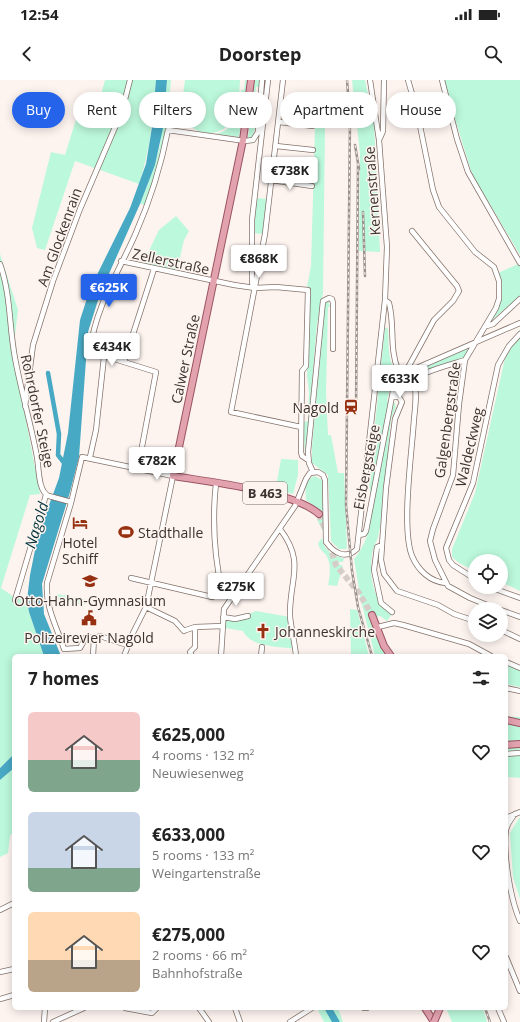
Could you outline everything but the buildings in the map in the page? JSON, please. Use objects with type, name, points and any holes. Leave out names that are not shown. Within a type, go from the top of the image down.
[{"type":"main road","name":"Calwer Straße","points":[[173,476],[243,140],[251,80]]},
{"type":"main road","name":"B 463","points":[[173,476],[216,483],[297,500],[312,507],[319,514]]},
{"type":"main road","points":[[372,615],[378,627],[384,646],[390,654]]},
{"type":"main road","points":[[508,720],[520,723]]},
{"type":"main road","points":[[508,744],[520,744]]},
{"type":"main road","points":[[426,1010],[434,1022]]},
{"type":"main road","points":[[434,1022],[439,1010]]},
{"type":"street","name":"Am Glockenrain","points":[[25,406],[28,370],[35,339],[54,281],[78,217],[122,111],[130,80]]},
{"type":"street","points":[[138,468],[156,372],[90,351],[91,339],[104,297],[135,235],[153,189],[168,130],[253,140],[257,135],[262,80]]},
{"type":"street","points":[[255,288],[252,283],[252,220],[268,80]]},
{"type":"street","points":[[283,80],[265,234],[231,412],[301,427],[302,456],[308,460]]},
{"type":"street","points":[[370,80],[379,140]]},
{"type":"street","name":"Kernenstraße","points":[[359,535],[385,300],[387,248],[379,140],[383,131],[384,80]]},
{"type":"street","points":[[408,80],[417,112],[433,190],[439,207],[475,252],[494,267],[498,279],[499,299],[487,326]]},
{"type":"street","points":[[442,80],[457,139],[468,172],[520,263]]},
{"type":"street","points":[[276,146],[313,150]]},
{"type":"street","points":[[271,180],[312,186]]},
{"type":"street","points":[[405,373],[434,320],[454,301],[459,292],[455,283],[412,232]]},
{"type":"street","name":"Zellerstraße","points":[[121,261],[154,269],[255,288],[305,288],[308,291],[306,366],[302,371],[301,427]]},
{"type":"street","name":"Rohrdorfer Steige","points":[[0,264],[7,285],[14,357],[43,490],[47,496]]},
{"type":"street","points":[[124,362],[154,269]]},
{"type":"street","points":[[221,654],[224,609],[280,529],[297,500],[306,479],[310,473],[313,472],[308,460],[323,301],[329,298],[332,299],[333,303],[333,349]]},
{"type":"street","points":[[487,326],[493,324],[520,299]]},
{"type":"street","name":"Kernenstraße","points":[[385,300],[389,303],[391,310],[392,351],[394,361],[398,370],[405,373]]},
{"type":"street","name":"Eisbergsteige","points":[[313,472],[323,475],[325,480],[326,542],[330,549],[341,554],[351,554],[357,549],[359,535],[364,534],[366,531],[394,386],[405,373],[520,323]]},
{"type":"street","name":"Galgenbergstraße","points":[[446,583],[435,560],[430,541],[432,530],[453,475],[457,419],[465,360],[487,326]]},
{"type":"street","name":"Waldeckweg","points":[[468,575],[453,565],[449,560],[446,548],[474,484],[498,365],[508,346],[520,334]]},
{"type":"street","points":[[90,457],[96,430],[104,356]]},
{"type":"street","points":[[393,396],[412,380],[428,372],[465,360]]},
{"type":"street","points":[[412,380],[415,388],[415,410],[409,490],[409,544],[417,566],[423,572],[435,580],[446,583],[470,598],[480,602]]},
{"type":"street","points":[[393,396],[399,397],[402,402],[395,419],[386,488],[381,560],[384,574],[396,591],[406,596],[438,605],[454,614],[468,619]]},
{"type":"street","points":[[127,645],[100,636],[86,638],[80,648],[64,649],[48,608],[46,594],[54,557],[82,457],[90,457],[173,476]]},
{"type":"street","name":"Calwer Straße","points":[[125,654],[127,645],[146,607],[173,476]]},
{"type":"street","points":[[216,483],[214,537],[216,563],[222,591]]},
{"type":"street","points":[[15,600],[47,496],[70,502]]},
{"type":"street","points":[[280,529],[291,543],[295,558],[290,617],[296,654]]},
{"type":"street","points":[[382,545],[377,547],[374,570],[381,603],[392,612]]},
{"type":"street","points":[[131,578],[212,597],[216,596],[222,591],[228,590],[236,592]]},
{"type":"street","points":[[508,594],[520,598]]},
{"type":"street","points":[[146,607],[175,621],[185,631],[195,627],[223,626]]},
{"type":"street","points":[[508,613],[520,617]]},
{"type":"street","points":[[224,617],[235,619],[248,616]]},
{"type":"street","points":[[378,627],[394,623],[403,625],[469,644],[487,654]]},
{"type":"street","points":[[191,654],[190,652],[195,647],[195,627]]},
{"type":"street","points":[[508,633],[520,639]]},
{"type":"street","points":[[93,654],[94,638]]},
{"type":"street","points":[[261,654],[262,647]]},
{"type":"street","points":[[508,663],[520,668]]},
{"type":"street","points":[[508,688],[520,691]]},
{"type":"street","points":[[508,754],[520,754]]},
{"type":"street","points":[[508,817],[518,813]]},
{"type":"street","points":[[508,824],[510,820],[518,813]]},
{"type":"street","points":[[508,867],[511,892],[520,921]]},
{"type":"street","points":[[0,910],[12,904]]},
{"type":"street","points":[[508,962],[520,991]]},
{"type":"street","points":[[0,972],[12,969]]},
{"type":"street","points":[[0,999],[12,996]]},
{"type":"street","points":[[44,1022],[45,1010]]},
{"type":"street","points":[[53,1022],[80,1010]]},
{"type":"street","points":[[136,1010],[152,1013],[155,1010]]},
{"type":"street","points":[[200,1010],[209,1022]]},
{"type":"street","points":[[236,1010],[240,1022]]},
{"type":"street","points":[[290,1022],[309,1010]]},
{"type":"street","points":[[499,1010],[504,1022]]},
{"type":"green space","points":[[105,80],[156,80],[155,92],[139,92],[139,128],[152,128],[139,184],[75,161],[45,250],[37,248],[32,228],[51,152],[65,155],[73,128],[131,128],[131,92],[102,92]]},
{"type":"green space","points":[[167,80],[171,80],[170,92],[166,92]]},
{"type":"green space","points":[[185,80],[240,80],[239,92],[214,92],[214,128],[225,128],[217,132],[202,132],[194,128],[206,128],[206,92],[184,92]]},
{"type":"green space","points":[[245,80],[247,80],[245,92],[241,92],[241,90],[244,90]]},
{"type":"green space","points":[[254,80],[260,80],[259,87],[256,87],[256,92],[253,92]]},
{"type":"green space","points":[[352,80],[365,80],[368,92],[353,92]]},
{"type":"green space","points":[[443,80],[520,80],[520,255],[472,174],[456,122],[456,92],[447,92]]},
{"type":"green space","points":[[162,128],[167,128],[154,180],[145,205],[140,204],[155,165],[160,145]]},
{"type":"green space","points":[[229,128],[240,128],[239,137],[215,134],[223,132]]},
{"type":"green space","points":[[249,128],[255,128],[250,139],[248,137]]},
{"type":"green space","points":[[315,128],[325,128],[323,293],[317,324],[305,454],[303,422],[308,421],[309,392],[307,376],[310,303],[307,287],[311,266]]},
{"type":"green space","points":[[357,128],[374,128],[380,252],[359,251],[360,154]]},
{"type":"green space","points":[[254,198],[269,199],[265,234],[251,233]]},
{"type":"green space","points":[[176,216],[189,231],[184,240],[177,271],[143,263],[159,230]]},
{"type":"green space","points":[[0,254],[18,310],[13,352],[40,494],[30,495],[1,588],[14,597],[27,600],[29,612],[43,654],[12,654],[12,756],[0,768]]},
{"type":"green space","points":[[518,264],[520,267],[520,296],[491,321],[499,304],[498,273]]},
{"type":"green space","points":[[328,301],[330,307],[328,307],[326,393],[328,435],[331,435],[338,473],[344,473],[347,549],[339,549],[331,541],[328,475],[312,463],[312,447],[325,304]]},
{"type":"green space","points":[[385,327],[388,329],[389,351],[392,365],[401,374],[408,375],[473,345],[463,358],[411,379],[398,387],[390,388],[387,401],[395,403],[396,407],[391,419],[381,522],[378,537],[373,549],[371,567],[373,585],[376,594],[380,602],[392,614],[387,621],[380,616],[376,617],[374,613],[372,615],[387,654],[374,654],[361,601],[354,559],[360,551],[368,533],[370,523],[371,503],[369,483]]},
{"type":"green space","points":[[520,329],[520,591],[508,585],[508,554],[468,554],[468,568],[452,557],[452,549],[475,493],[505,358]]},
{"type":"green space","points":[[281,459],[298,460],[298,475],[293,494],[278,490],[277,481]]},
{"type":"green space","points":[[315,476],[322,480],[324,485],[323,531],[317,520],[320,510],[306,500],[307,482]]},
{"type":"green space","points":[[322,538],[329,552],[344,558],[343,562],[339,562],[338,564],[343,566],[337,586],[328,585],[330,565],[318,543]]},
{"type":"green space","points":[[57,594],[93,601],[83,605],[56,599]]},
{"type":"green space","points":[[350,609],[357,610],[368,654],[351,654]]},
{"type":"green space","points":[[256,611],[290,617],[295,649],[266,645],[252,641],[243,631],[225,628],[223,617],[235,619]]},
{"type":"green space","points":[[508,662],[520,666],[520,687],[508,684]]},
{"type":"green space","points":[[508,716],[520,717],[520,778],[508,777]]},
{"type":"green space","points":[[12,770],[12,834],[10,836],[8,853],[0,857],[0,780]]},
{"type":"green space","points":[[519,818],[520,899],[513,877],[510,833]]},
{"type":"green space","points":[[318,1010],[339,1010],[343,1022],[324,1022]]},
{"type":"green space","points":[[447,1010],[484,1010],[487,1022],[452,1022]]},
{"type":"water","points":[[156,80],[167,80],[166,92],[155,92]]},
{"type":"water","points":[[152,128],[163,128],[155,165],[140,204],[100,294],[88,332],[79,457],[42,584],[44,614],[60,654],[43,654],[29,612],[27,600],[30,575],[38,535],[59,478],[68,433],[80,320],[90,289],[130,208],[146,164]]},
{"type":"water","points":[[12,756],[12,770],[0,780],[0,768]]},
{"type":"waterway","points":[[48,373],[59,434],[58,455],[65,464]]},
{"type":"waterway","points":[[329,1010],[336,1022]]},
{"type":"tunnel","points":[[319,514],[325,529]]},
{"type":"tunnel","points":[[329,544],[336,565],[359,593],[372,615]]},
{"type":"railway","points":[[347,80],[350,120],[346,505],[352,571],[358,607],[371,654]]},
{"type":"railway","points":[[355,145],[359,169]]},
{"type":"railway","points":[[356,412],[358,164]]},
{"type":"railway","points":[[363,212],[365,276]]},
{"type":"railway","points":[[486,1010],[490,1022]]},
{"type":"place","name":"Nagold","points":[[351,407]]},
{"type":"place","name":"Hotel Schiff","points":[[80,523]]},
{"type":"place","name":"Stadthalle","points":[[126,532]]},
{"type":"place","name":"Otto-Hahn-Gymnasium","points":[[90,581]]},
{"type":"place","name":"Polizeirevier Nagold","points":[[89,618]]},
{"type":"place","name":"Johanneskirche","points":[[263,631]]}]
